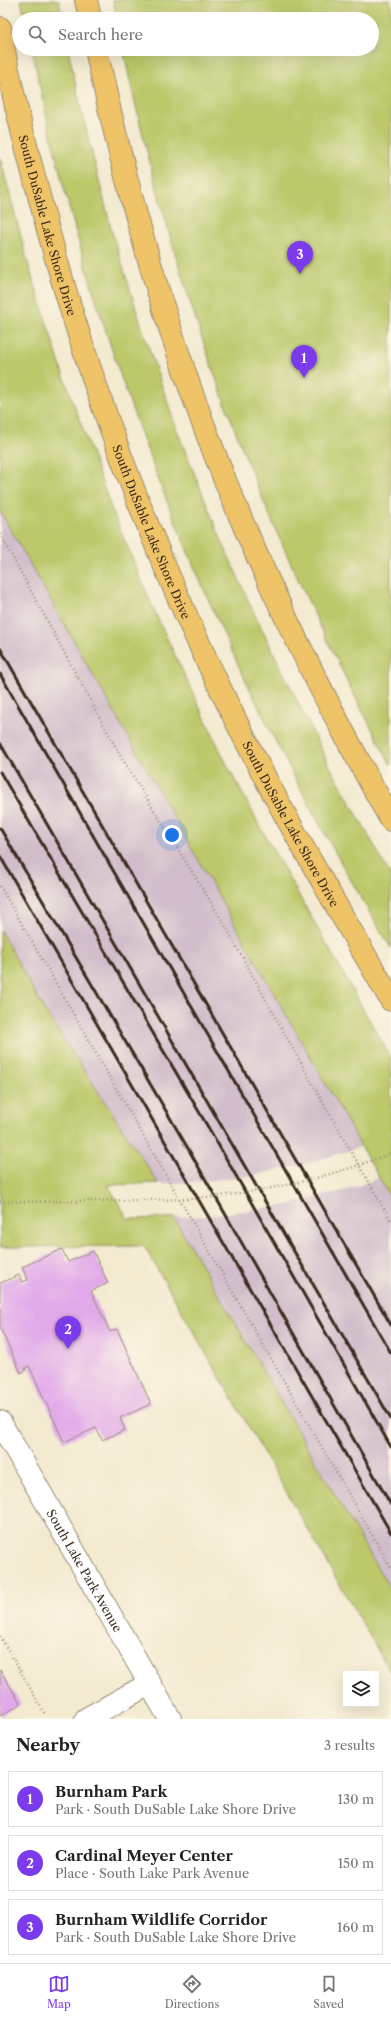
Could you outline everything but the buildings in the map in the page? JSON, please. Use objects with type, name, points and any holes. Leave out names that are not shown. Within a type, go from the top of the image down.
[{"type":"highway","points":[[86,0],[89,12]]},
{"type":"highway","name":"South DuSable Lake Shore Drive","points":[[0,28],[26,148],[52,246],[87,359],[162,564],[242,733],[321,878],[391,1000]]},
{"type":"highway","points":[[98,56],[109,109],[165,310],[206,428],[239,514],[296,638],[350,746],[391,820]]},
{"type":"street","name":"South Lake Park Avenue","points":[[0,1422],[170,1719]]},
{"type":"street","points":[[86,1719],[149,1684]]},
{"type":"path","points":[[0,534],[120,755],[223,922],[313,1085],[391,1221]]},
{"type":"path","points":[[0,886],[391,1568]]},
{"type":"path","points":[[0,1202],[185,1199],[227,1194],[300,1181],[365,1164],[391,1153]]},
{"type":"path","points":[[0,1636],[45,1714]]},
{"type":"shaded area","points":[[0,511],[361,1147],[302,1165],[245,1177],[184,1183],[107,1185],[0,990]]},
{"type":"shaded area","points":[[379,1178],[391,1199],[391,1673],[128,1219],[205,1216],[287,1205],[350,1189]]},
{"type":"green space","points":[[21,0],[59,0],[61,12],[24,12]]},
{"type":"green space","points":[[113,0],[391,0],[391,765],[337,661],[299,582],[236,432],[213,369],[172,242],[154,178],[125,56],[379,56],[379,12],[116,12]]},
{"type":"green space","points":[[34,56],[70,56],[80,105],[112,232],[144,334],[178,433],[220,537],[254,613],[326,759],[391,876],[391,948],[330,843],[273,735],[220,625],[172,514],[129,400],[91,285],[59,168]]},
{"type":"green space","points":[[0,157],[27,260],[62,371],[112,510],[155,613],[227,765],[263,832],[391,1058],[391,1199],[0,511]]},
{"type":"green space","points":[[0,930],[45,1011],[158,1183],[108,1185],[128,1219],[174,1218],[391,1591],[391,1673],[144,1246],[0,1247]]},
{"type":"railway","points":[[0,648],[391,1325]]},
{"type":"railway","points":[[0,674],[391,1353]]},
{"type":"railway","points":[[0,743],[391,1419]]},
{"type":"railway","points":[[0,772],[215,1139],[391,1447]]},
{"type":"railway","points":[[0,828],[186,1145],[391,1505]]},
{"type":"railway","points":[[0,856],[391,1533]]},
{"type":"place","name":"Burnham Wildlife Corridor","points":[[300,274]]},
{"type":"place","name":"Burnham Park","points":[[304,378]]},
{"type":"place","name":"Cardinal Meyer Center","points":[[68,1349]]}]
